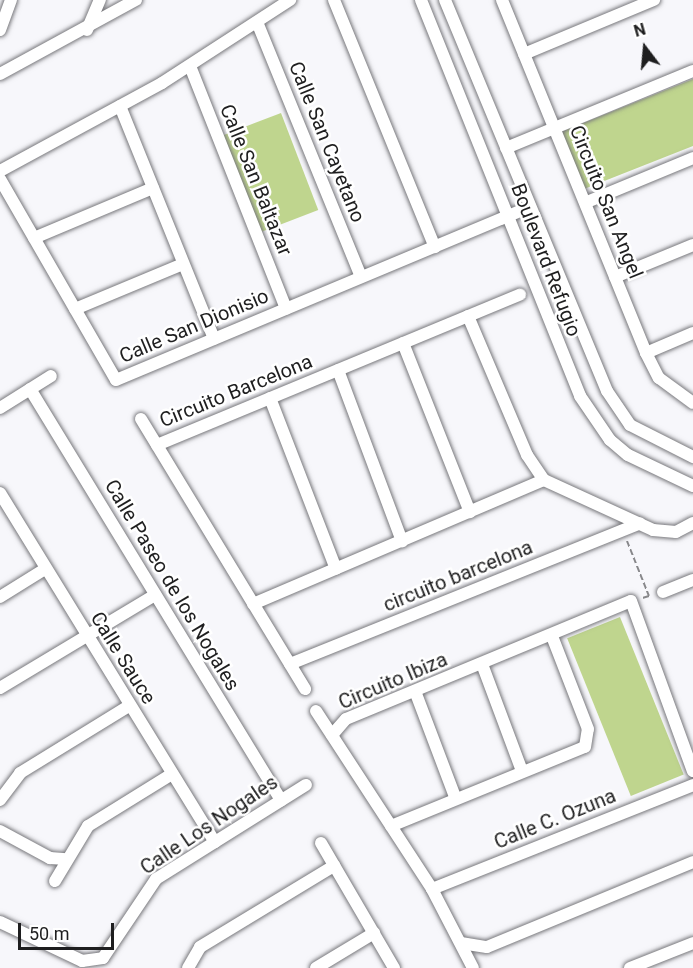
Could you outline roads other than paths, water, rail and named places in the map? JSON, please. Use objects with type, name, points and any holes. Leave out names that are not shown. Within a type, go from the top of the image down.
[{"type":"street","points":[[0,30],[11,0]]},
{"type":"street","points":[[87,30],[100,0]]},
{"type":"street","points":[[0,74],[87,30],[136,0]]},
{"type":"street","points":[[0,171],[190,66],[290,0]]},
{"type":"street","points":[[334,0],[435,247]]},
{"type":"street","name":"Boulevard Refugio","points":[[421,0],[593,419],[628,455],[693,486]]},
{"type":"street","name":"Boulevard Refugio","points":[[445,0],[592,362],[617,409],[648,437],[693,457]]},
{"type":"street","name":"Circuito San Angel","points":[[502,0],[587,202],[646,353],[659,378],[693,403]]},
{"type":"street","points":[[524,54],[654,0]]},
{"type":"street","name":"Calle San Cayetano","points":[[257,22],[361,278]]},
{"type":"street","name":"Calle San Baltazar","points":[[190,66],[286,309]]},
{"type":"street","points":[[506,148],[693,71]]},
{"type":"street","points":[[120,106],[214,339]]},
{"type":"street","points":[[587,202],[693,158]]},
{"type":"street","name":"Calle San Dionisio","points":[[0,179],[116,380],[530,207]]},
{"type":"street","points":[[34,238],[153,188]]},
{"type":"street","points":[[615,277],[693,245]]},
{"type":"street","points":[[75,309],[183,264]]},
{"type":"street","name":"Circuito Barcelona","points":[[305,689],[157,445],[520,295]]},
{"type":"street","points":[[468,316],[527,455],[544,480],[666,533],[693,523]]},
{"type":"street","points":[[646,353],[693,333]]},
{"type":"street","points":[[403,343],[470,512]]},
{"type":"street","points":[[338,370],[402,541]]},
{"type":"street","points":[[0,408],[51,376]]},
{"type":"street","name":"Calle Paseo de los Nogales","points":[[30,389],[281,801]]},
{"type":"street","points":[[270,398],[336,569]]},
{"type":"street","points":[[141,419],[157,445]]},
{"type":"street","points":[[253,604],[544,480]]},
{"type":"street","name":"Calle Sauce","points":[[1,498],[215,842]]},
{"type":"street","name":"circuito barcelona","points":[[290,664],[640,523]]},
{"type":"street","points":[[0,597],[45,569]]},
{"type":"street","points":[[663,592],[693,580]]},
{"type":"street","points":[[0,688],[155,595]]},
{"type":"street","name":"Circuito Ibiza","points":[[473,968],[432,889],[332,735],[346,719],[552,636],[631,601],[693,771]]},
{"type":"street","points":[[391,826],[455,797],[573,754],[589,739],[552,636]]},
{"type":"street","points":[[483,664],[522,771]]},
{"type":"street","points":[[415,691],[455,797]]},
{"type":"street","points":[[0,800],[20,773],[129,706]]},
{"type":"street","points":[[316,711],[332,735]]},
{"type":"street","points":[[55,881],[66,859],[88,826],[172,774]]},
{"type":"street","name":"Calle Los Nogales","points":[[0,922],[82,961],[97,961],[148,886],[306,785]]},
{"type":"street","name":"Calle C. Ozuna","points":[[432,889],[693,785]]},
{"type":"street","points":[[0,831],[50,858],[66,859]]},
{"type":"street","points":[[321,843],[394,968]]},
{"type":"street","points":[[461,942],[487,947],[693,862]]},
{"type":"street","points":[[188,968],[200,947],[334,866]]},
{"type":"street","points":[[316,968],[374,933]]},
{"type":"street","points":[[630,968],[693,943]]}]
